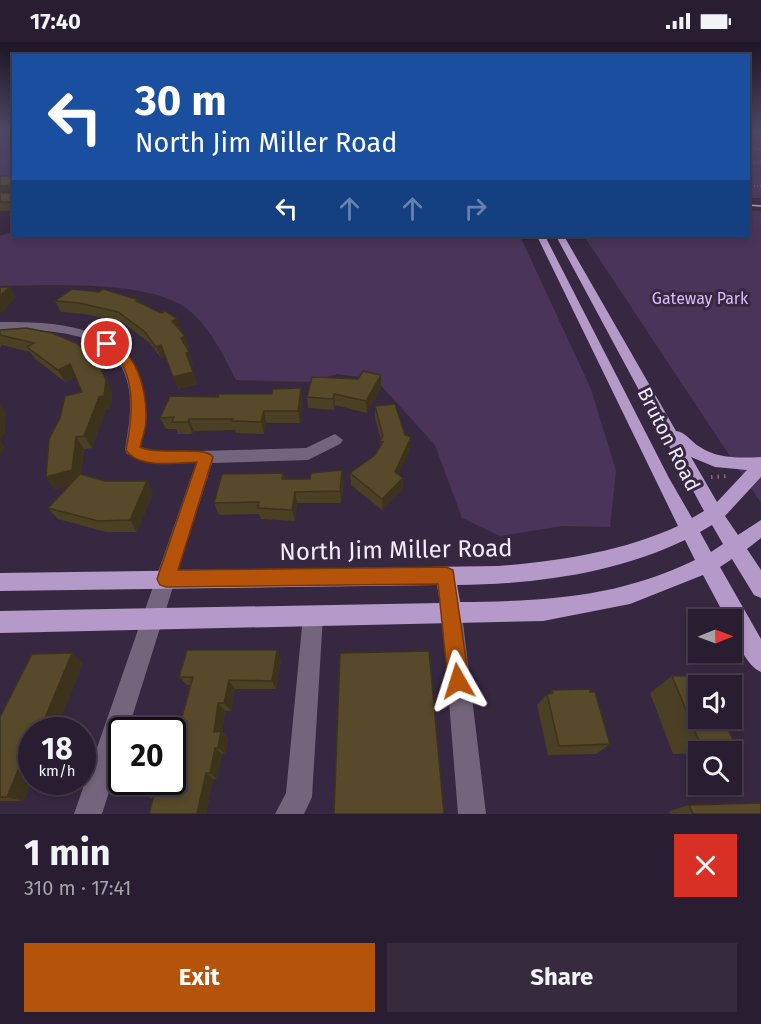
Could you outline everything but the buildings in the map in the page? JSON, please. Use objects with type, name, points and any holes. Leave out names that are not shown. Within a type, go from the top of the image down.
[{"type":"main road","name":"Bruton Road","points":[[541,237],[630,416],[761,661]]},
{"type":"main road","name":"Bruton Road","points":[[561,237],[715,515],[761,588]]},
{"type":"main road","points":[[663,421],[690,450],[705,458],[728,465],[761,464]]},
{"type":"main road","name":"North Jim Miller Road","points":[[0,582],[446,576],[527,573],[564,569],[630,552],[689,529],[715,515],[761,464]]},
{"type":"main road","points":[[2,626],[154,619],[543,611],[589,605],[636,593],[707,563],[761,528]]},
{"type":"main road","points":[[446,576],[452,614]]},
{"type":"street","points":[[0,326],[61,329],[94,337],[120,351],[133,375],[139,419],[133,450],[141,454],[161,458],[308,454],[336,440]]},
{"type":"street","points":[[88,814],[206,457]]},
{"type":"street","points":[[452,614],[472,814]]},
{"type":"street","points":[[289,814],[299,797],[313,616]]},
{"type":"green space","points":[[0,166],[12,166],[12,179],[0,180]]},
{"type":"green space","points":[[750,166],[761,166],[761,198],[750,198]]},
{"type":"green space","name":"Gateway Park","points":[[750,211],[761,211],[761,503],[585,237],[750,237]]},
{"type":"green space","points":[[12,231],[12,237],[520,237],[591,389],[616,471],[610,527],[562,526],[500,536],[462,518],[435,445],[375,379],[337,374],[308,382],[236,380],[215,341],[202,323],[186,308],[169,299],[123,288],[69,285],[0,286],[0,236]]},
{"type":"tram line","points":[[750,205],[761,206]]},
{"type":"route","points":[[107,344],[120,351],[133,375],[139,419],[133,450],[161,458],[206,457],[166,579],[446,576],[458,681]]}]
